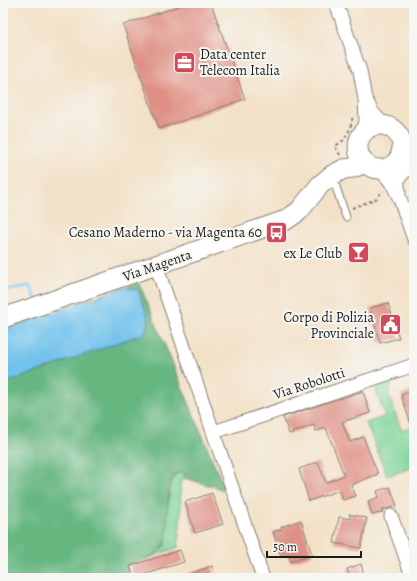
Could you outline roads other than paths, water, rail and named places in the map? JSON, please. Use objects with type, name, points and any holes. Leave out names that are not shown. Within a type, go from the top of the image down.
[{"type":"street","points":[[336,3],[360,71],[365,99],[366,121],[358,152],[361,159],[398,160]]},
{"type":"street","points":[[365,99],[372,112],[384,125],[393,129],[399,134],[398,160],[400,199]]},
{"type":"street","points":[[361,137],[372,126],[384,125]]},
{"type":"street","name":"Via Magenta","points":[[306,202],[315,177],[324,168],[342,158],[361,137]]},
{"type":"street","points":[[398,160],[394,185],[414,239]]},
{"type":"street","name":"Via Magenta","points":[[3,318],[286,220],[299,211],[320,185],[332,175],[344,169],[398,160]]},
{"type":"street","points":[[156,265],[264,578]]},
{"type":"street","name":"Via Robolotti","points":[[214,432],[414,365]]},
{"type":"street","points":[[391,516],[413,578]]},
{"type":"lane","points":[[332,175],[344,214]]},
{"type":"water","points":[[125,287],[138,290],[149,320],[145,333],[3,384],[3,330]]},
{"type":"waterway","points":[[3,291],[28,286],[31,288],[36,300]]},
{"type":"place","name":"Data center Telecom Italia","points":[[184,62]]},
{"type":"place","name":"Cesano Maderno - via Magenta 60","points":[[277,232]]},
{"type":"place","name":"ex Le Club","points":[[358,253]]},
{"type":"place","name":"Corpo di Polizia Provinciale","points":[[390,325]]}]
